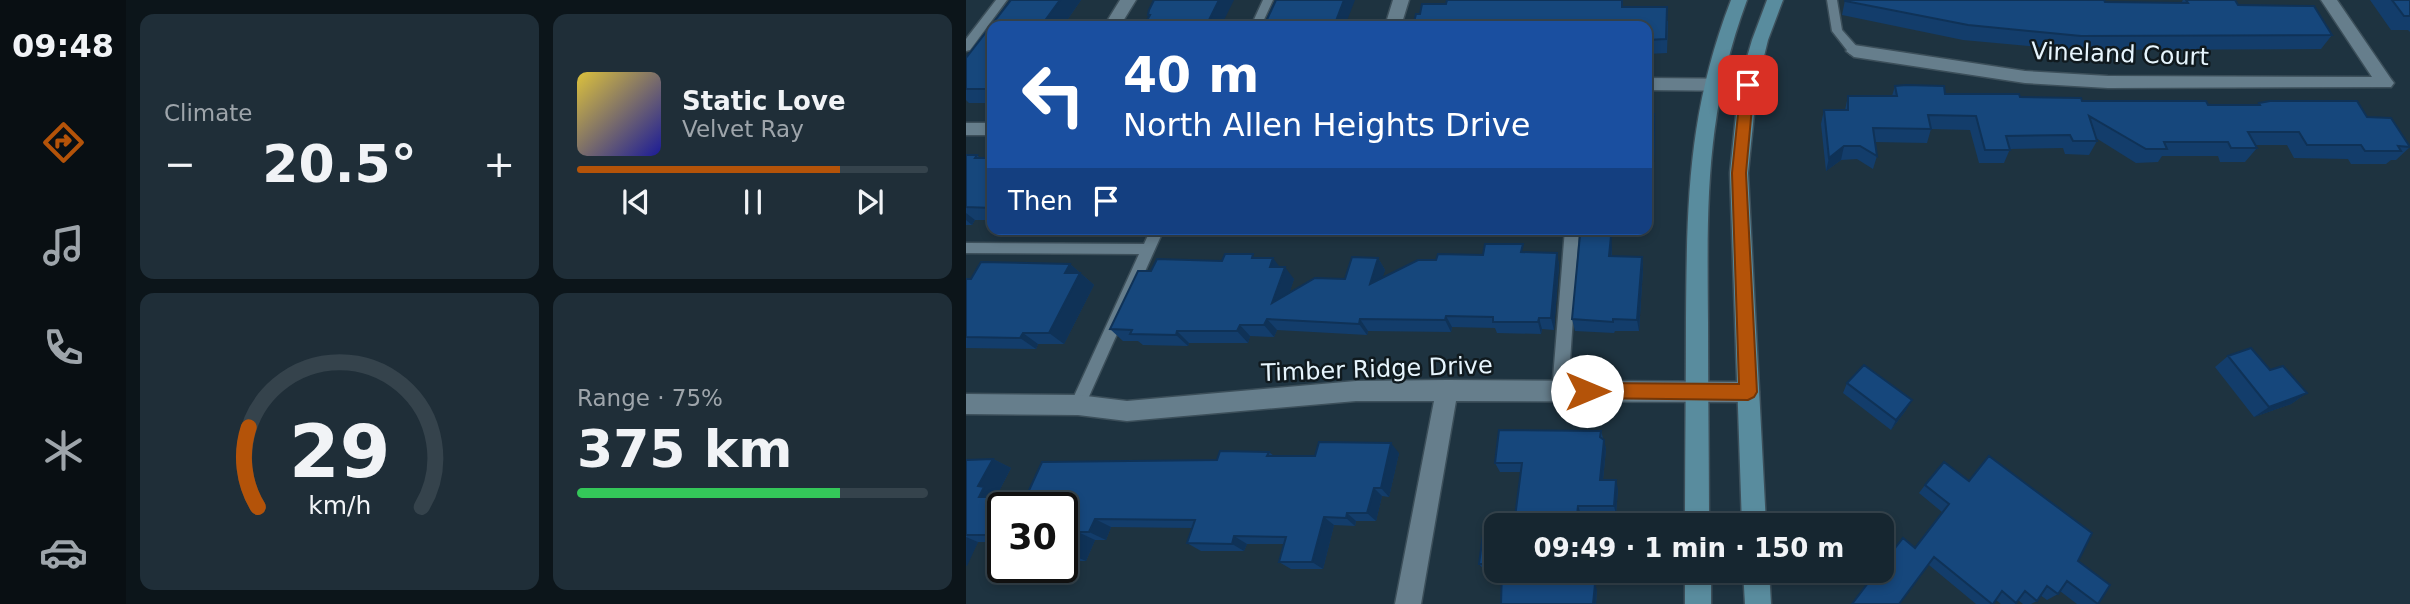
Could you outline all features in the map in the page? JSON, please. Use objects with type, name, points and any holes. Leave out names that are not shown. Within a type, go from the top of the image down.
[{"type":"main road","points":[[1698,513],[1697,179],[1710,84],[1725,33],[1739,0]]},
{"type":"main road","points":[[1753,513],[1739,173],[1748,85],[1759,40],[1775,0]]},
{"type":"main road","points":[[1698,583],[1698,604]]},
{"type":"main road","points":[[1757,583],[1758,604]]},
{"type":"street","points":[[1115,21],[1128,0]]},
{"type":"street","points":[[1395,21],[1401,0]]},
{"type":"street","name":"Vineland Court","points":[[1854,51],[2025,77],[2108,82],[2385,83],[2329,0]]},
{"type":"street","points":[[1652,84],[1748,85]]},
{"type":"street","points":[[966,129],[987,129]]},
{"type":"street","points":[[1408,604],[1447,390]]},
{"type":"street","name":"Timber Ridge Drive","points":[[966,404],[1078,405],[1127,411],[1356,391],[1748,392]]},
{"type":"lane","points":[[966,47],[1002,0]]},
{"type":"lane","points":[[1258,21],[1268,0]]},
{"type":"lane","points":[[1832,0],[1837,31],[1854,51]]},
{"type":"lane","points":[[1078,405],[1155,235]]},
{"type":"lane","points":[[1560,391],[1572,235]]},
{"type":"lane","points":[[966,248],[1148,249]]},
{"type":"building","points":[[1011,0],[1060,0],[1045,21],[995,21]]},
{"type":"building","points":[[1154,0],[1219,0],[1208,21],[1147,21]]},
{"type":"building","points":[[1276,0],[1344,0],[1336,21],[1266,21]]},
{"type":"building","points":[[1447,0],[1622,0],[1622,7],[1667,7],[1666,39],[1652,40],[1652,21],[1414,21],[1416,14],[1420,14],[1422,4],[1446,4]]},
{"type":"building","points":[[1845,0],[2104,0],[2188,3],[2186,0],[2235,0],[2238,5],[2314,6],[2332,35],[2081,36],[1968,25]]},
{"type":"building","points":[[2392,0],[2410,0],[2410,16],[2404,16]]},
{"type":"building","points":[[987,31],[987,89],[966,89],[966,58]]},
{"type":"building","points":[[1895,86],[1944,86],[1945,94],[2019,94],[2020,97],[2081,98],[2082,101],[2206,101],[2208,105],[2260,105],[2259,103],[2270,101],[2357,101],[2367,117],[2391,118],[2410,147],[2398,146],[2401,151],[2365,151],[2361,145],[2307,145],[2299,132],[2248,132],[2257,148],[2231,148],[2228,142],[2164,142],[2167,149],[2146,149],[2089,116],[2097,141],[2073,141],[2070,135],[2006,136],[2010,150],[1985,150],[1976,116],[1928,115],[1931,129],[1873,128],[1877,156],[1860,146],[1844,146],[1829,158],[1824,110],[1848,110],[1848,96],[1897,96]]},
{"type":"building","points":[[1652,114],[1654,114],[1652,149]]},
{"type":"building","points":[[966,155],[987,158],[987,208],[966,207]]},
{"type":"building","points":[[1580,235],[1611,236],[1609,256],[1642,257],[1637,320],[1613,319],[1613,322],[1572,319]]},
{"type":"building","points":[[1485,244],[1523,244],[1521,252],[1557,253],[1551,318],[1539,318],[1538,322],[1493,322],[1493,317],[1446,316],[1445,320],[1360,319],[1359,324],[1267,319],[1264,325],[1240,325],[1237,331],[1177,331],[1176,335],[1130,334],[1132,330],[1110,329],[1138,271],[1151,271],[1157,259],[1222,261],[1225,254],[1253,254],[1252,258],[1273,258],[1270,267],[1285,267],[1272,303],[1315,278],[1345,279],[1352,257],[1378,258],[1370,284],[1418,260],[1436,260],[1438,254],[1483,255]]},
{"type":"building","points":[[981,262],[1070,264],[1065,273],[1080,273],[1049,333],[1023,333],[1020,338],[966,337],[966,279],[971,279]]},
{"type":"building","points":[[2251,348],[2270,370],[2283,366],[2307,393],[2269,407],[2228,356]]},
{"type":"building","points":[[1864,365],[1912,400],[1896,420],[1847,383]]},
{"type":"building","points":[[1499,430],[1601,431],[1600,437],[1604,440],[1600,480],[1616,480],[1614,506],[1578,506],[1577,513],[1516,513],[1522,463],[1495,463]]},
{"type":"building","points":[[1319,442],[1391,443],[1381,488],[1374,488],[1367,513],[1347,513],[1346,518],[1324,517],[1312,562],[1279,562],[1286,537],[1234,536],[1232,544],[1187,543],[1195,520],[1095,519],[1089,532],[1078,532],[1078,492],[1028,492],[1042,462],[1217,460],[1220,451],[1269,452],[1267,456],[1315,456]]},
{"type":"building","points":[[1989,456],[2092,533],[2078,561],[2110,585],[2098,604],[2067,581],[2058,594],[2047,586],[2037,601],[2025,591],[2016,603],[2002,591],[1992,604],[1934,557],[1899,604],[1852,604],[1868,583],[1894,583],[1894,549],[1903,538],[1915,548],[1949,504],[1925,485],[1944,462],[1969,481]]},
{"type":"building","points":[[993,459],[978,486],[984,487],[979,497],[987,497],[987,535],[966,535],[966,460]]},
{"type":"building","points":[[1484,528],[1484,564],[1479,564]]},
{"type":"building","points":[[1502,583],[1595,584],[1593,604],[1501,604]]},
{"type":"route","points":[[1587,391],[1748,392],[1739,173],[1748,85]]}]
